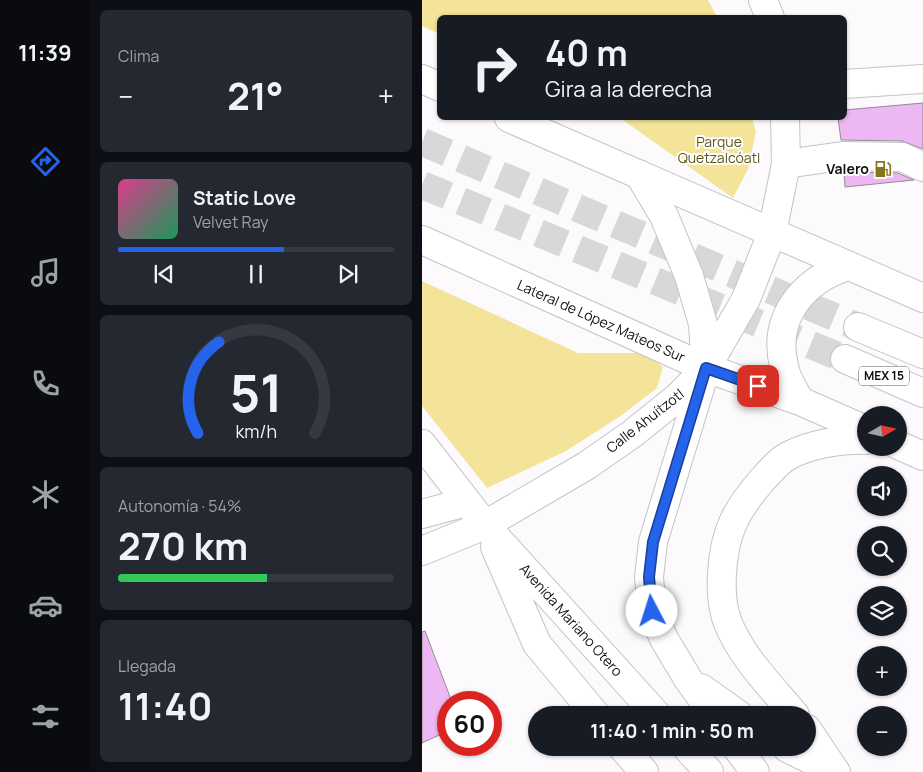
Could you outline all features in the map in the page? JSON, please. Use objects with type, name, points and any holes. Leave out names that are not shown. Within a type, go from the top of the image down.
[{"type":"main road","points":[[763,0],[769,15]]},
{"type":"main road","points":[[422,79],[437,86]]},
{"type":"main road","points":[[847,84],[922,79]]},
{"type":"main road","points":[[514,120],[922,298]]},
{"type":"main road","name":"Calle Ahuítzotl","points":[[422,551],[485,525],[586,466],[632,434],[678,397],[706,368],[746,299],[772,232],[786,164],[785,120]]},
{"type":"main road","points":[[786,164],[842,156],[902,157],[922,167]]},
{"type":"main road","points":[[639,174],[664,216],[689,276],[704,324],[706,368],[653,542],[649,577],[652,611],[664,639],[688,679],[708,706]]},
{"type":"main road","name":"Lateral de López Mateos Sur","points":[[422,240],[706,368],[800,401],[857,426]]},
{"type":"main road","points":[[800,401],[790,384],[784,367],[781,348],[790,310],[800,295],[813,282],[829,272],[847,266]]},
{"type":"main road","name":"MEX 15","points":[[858,326],[922,354]]},
{"type":"main road","name":"MEX 15","points":[[844,359],[922,393]]},
{"type":"main road","points":[[788,706],[742,650],[728,623],[721,589],[726,538],[732,522],[757,485],[786,457],[804,448],[857,441]]},
{"type":"main road","name":"Avenida Mariano Otero","points":[[422,444],[485,525],[650,706]]},
{"type":"main road","points":[[907,449],[922,456]]},
{"type":"main road","points":[[422,514],[466,502]]},
{"type":"main road","name":"Avenida Mariano Otero","points":[[485,525],[537,644],[589,706]]},
{"type":"main road","points":[[688,679],[726,706]]},
{"type":"main road","points":[[816,742],[836,772]]},
{"type":"main road","points":[[630,756],[644,772]]},
{"type":"main road","points":[[695,756],[710,772]]},
{"type":"main road","points":[[743,756],[755,772]]},
{"type":"main road","points":[[803,756],[836,772]]},
{"type":"green space","points":[[422,0],[708,0],[716,15],[437,15],[437,33],[422,26]]},
{"type":"green space","name":"Parque Quetzalcóatl","points":[[623,120],[753,120],[756,132],[748,169],[733,198]]},
{"type":"green space","points":[[422,281],[578,353],[646,353],[663,367],[657,388],[622,415],[566,451],[487,488],[422,406]]},
{"type":"building","points":[[923,103],[923,149],[902,141],[841,140],[838,120],[847,120],[847,110]]},
{"type":"building","points":[[844,172],[898,173],[914,180],[845,187]]},
{"type":"building","points":[[425,631],[448,691],[437,691],[437,736],[422,743],[422,632]]},
{"type":"tunnel","points":[[422,142],[858,327]]},
{"type":"tunnel","points":[[422,185],[845,359]]},
{"type":"place","name":"Valero","points":[[883,169]]},
{"type":"route","points":[[652,611],[649,577],[653,542],[681,456],[706,368],[758,386]]}]
